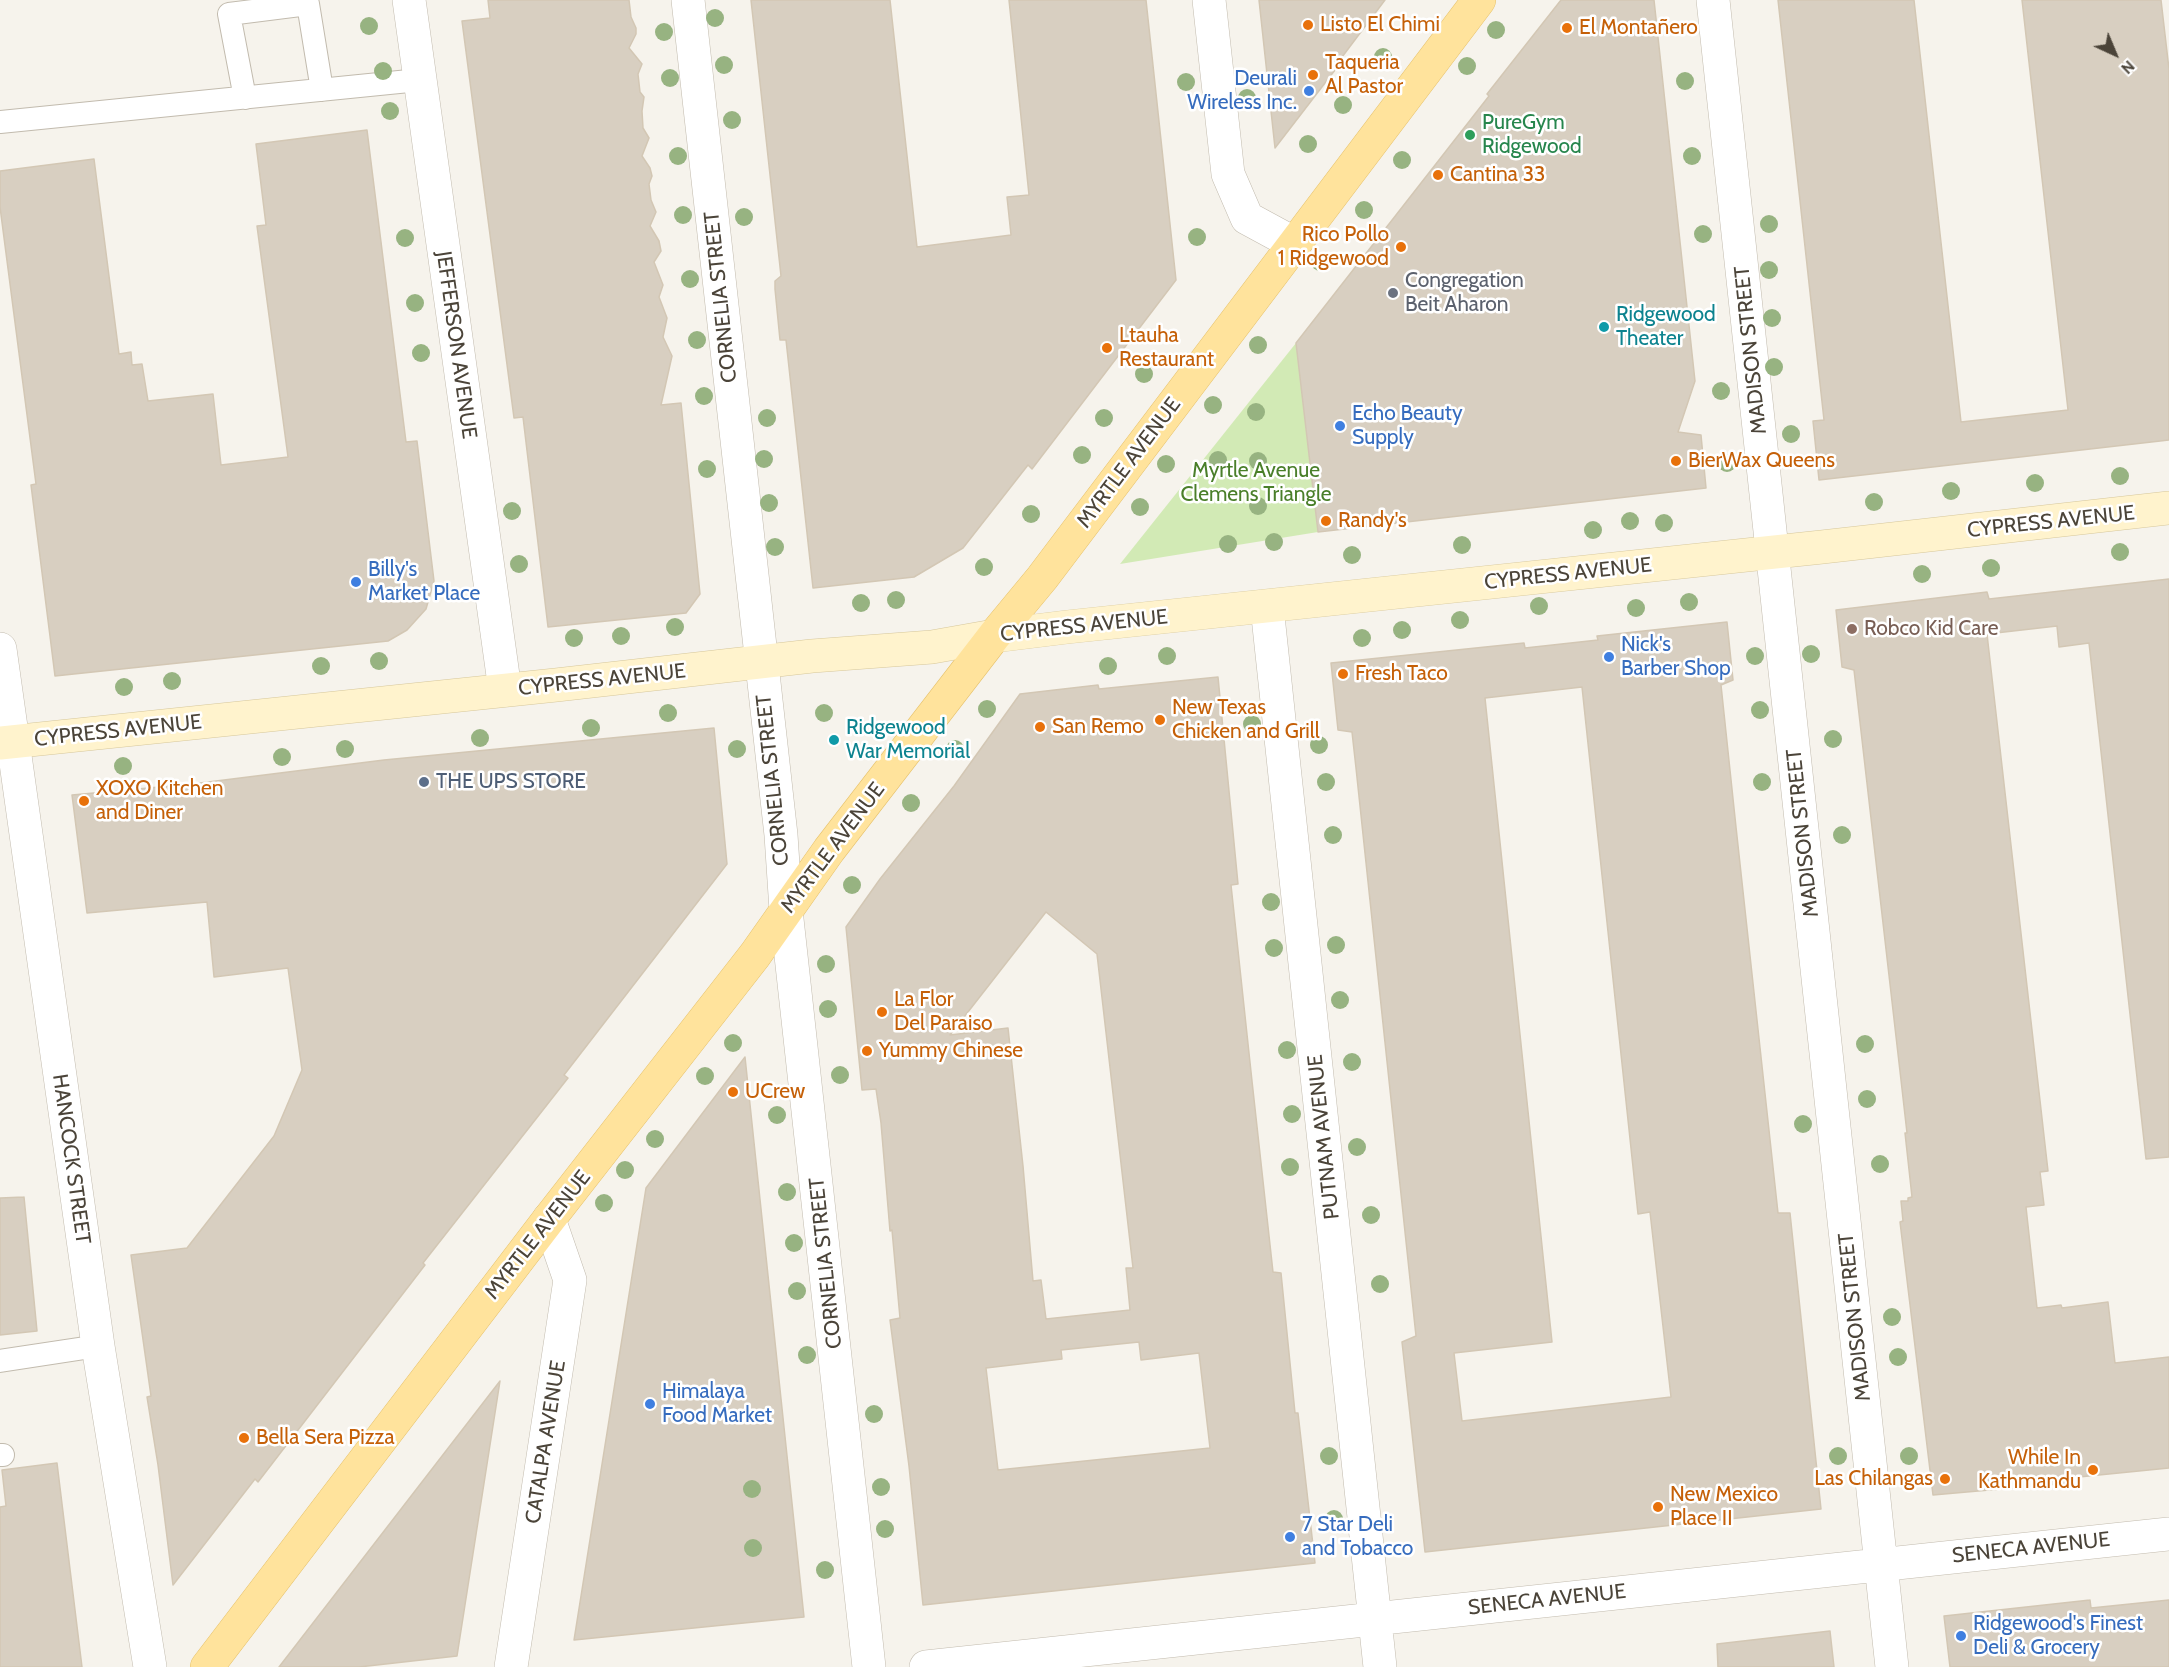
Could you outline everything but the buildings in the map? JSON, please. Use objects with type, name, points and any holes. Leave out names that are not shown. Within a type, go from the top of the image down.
[{"type":"main road","name":"MYRTLE AVENUE","points":[[207,1667],[549,1219],[755,955],[829,850],[994,636],[1042,578],[1479,0]]},
{"type":"main road","name":"CYPRESS AVENUE","points":[[6,742],[760,662],[932,647],[994,636],[2169,508]]},
{"type":"street","name":"JEFFERSON AVENUE","points":[[409,0],[505,690]]},
{"type":"street","name":"CORNELIA STREET","points":[[688,0],[869,1667]]},
{"type":"street","points":[[1209,0],[1228,174],[1247,218],[1295,244]]},
{"type":"street","name":"MADISON STREET","points":[[1713,0],[1892,1667]]},
{"type":"street","name":"PUTNAM AVENUE","points":[[1267,607],[1380,1667]]},
{"type":"street","name":"HANCOCK STREET","points":[[0,649],[6,742],[98,1346],[150,1667]]},
{"type":"street","name":"CATALPA AVENUE","points":[[511,1667],[570,1280],[549,1219]]},
{"type":"street","name":"SENECA AVENUE","points":[[926,1667],[2169,1534]]},
{"type":"lane","points":[[244,98],[230,14],[308,4],[322,90]]},
{"type":"lane","points":[[0,122],[419,80]]},
{"type":"lane","points":[[0,1361],[98,1346]]},
{"type":"green space","name":"Myrtle Avenue Clemens Triangle","points":[[1296,343],[1318,532],[1120,564]]},
{"type":"place","name":"Listo El Chimi","points":[[1308,25]]},
{"type":"place","name":"El Montañero","points":[[1567,28]]},
{"type":"place","name":"Taqueria Al Pastor","points":[[1313,75]]},
{"type":"place","name":"Deurali Wireless Inc.","points":[[1309,91]]},
{"type":"place","name":"PureGym Ridgewood","points":[[1470,135]]},
{"type":"place","name":"Cantina 33","points":[[1438,175]]},
{"type":"place","name":"Rico Pollo 1 Ridgewood","points":[[1401,247]]},
{"type":"place","name":"Congregation Beit Aharon","points":[[1393,293]]},
{"type":"place","name":"Ridgewood Theater","points":[[1604,327]]},
{"type":"place","name":"Ltauha Restaurant","points":[[1107,348]]},
{"type":"place","name":"Echo Beauty Supply","points":[[1340,426]]},
{"type":"place","name":"BierWax Queens","points":[[1676,461]]},
{"type":"place","name":"Randy's","points":[[1326,521]]},
{"type":"place","name":"Billy's Market Place","points":[[356,582]]},
{"type":"place","name":"Robco Kid Care","points":[[1852,629]]},
{"type":"place","name":"Nick's Barber Shop","points":[[1609,657]]},
{"type":"place","name":"Fresh Taco","points":[[1343,674]]},
{"type":"place","name":"New Texas Chicken and Grill","points":[[1160,720]]},
{"type":"place","name":"San Remo","points":[[1040,727]]},
{"type":"place","name":"Ridgewood War Memorial","points":[[834,740]]},
{"type":"place","name":"THE UPS STORE","points":[[424,782]]},
{"type":"place","name":"XOXO Kitchen and Diner","points":[[84,801]]},
{"type":"place","name":"La Flor Del Paraiso","points":[[882,1012]]},
{"type":"place","name":"Yummy Chinese","points":[[867,1051]]},
{"type":"place","name":"UCrew","points":[[733,1092]]},
{"type":"place","name":"Himalaya Food Market","points":[[650,1404]]},
{"type":"place","name":"Bella Sera Pizza","points":[[244,1438]]},
{"type":"place","name":"While In Kathmandu","points":[[2093,1470]]},
{"type":"place","name":"Las Chilangas","points":[[1945,1479]]},
{"type":"place","name":"New Mexico Place II","points":[[1658,1507]]},
{"type":"place","name":"7 Star Deli and Tobacco","points":[[1290,1537]]},
{"type":"place","name":"Ridgewood's Finest Deli & Grocery","points":[[1961,1636]]}]
